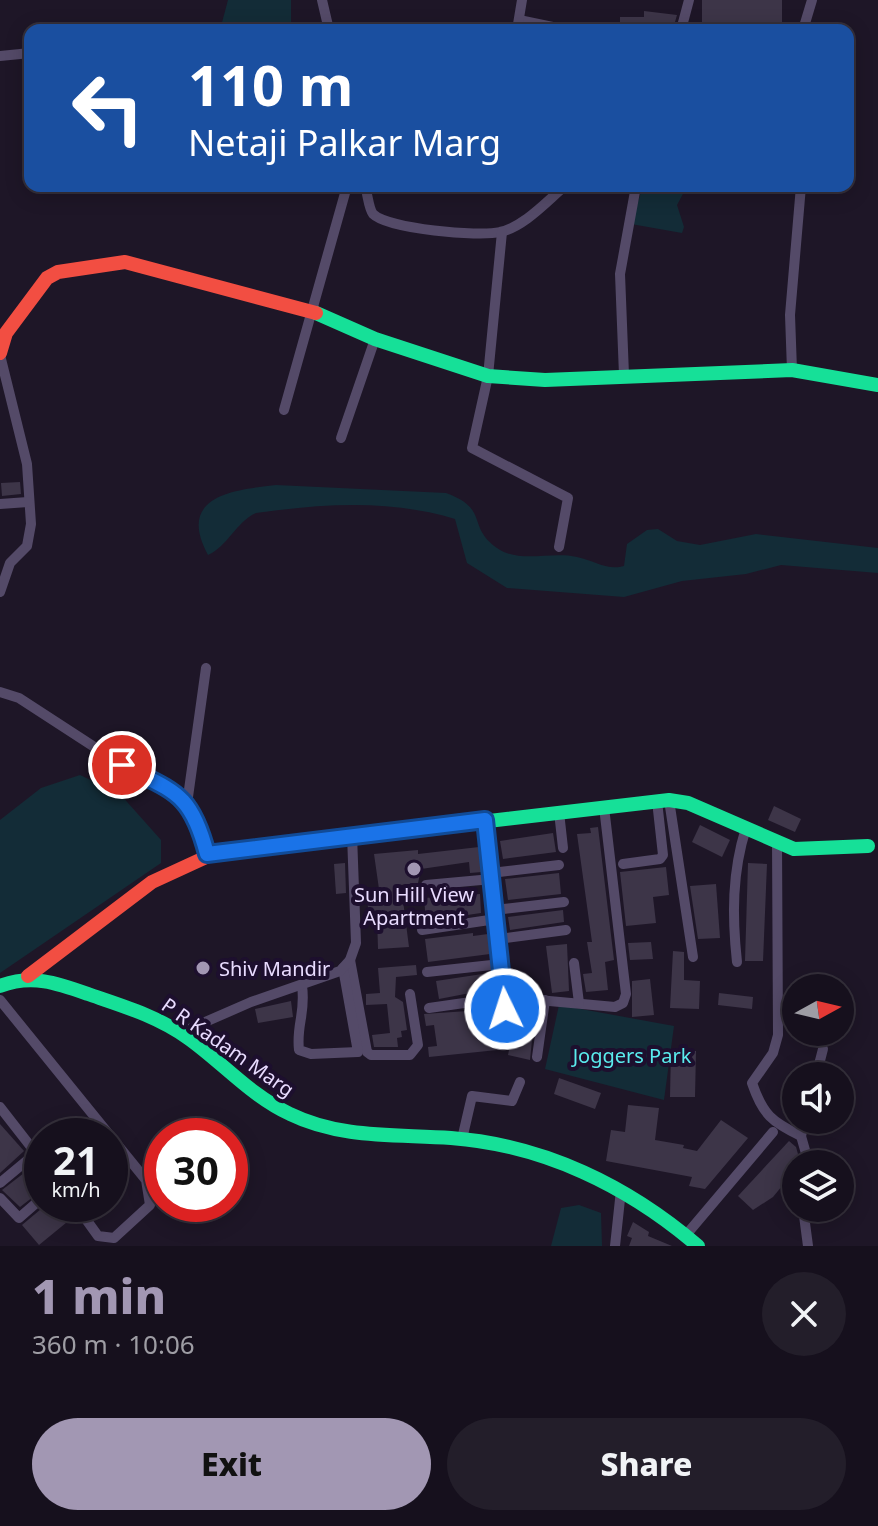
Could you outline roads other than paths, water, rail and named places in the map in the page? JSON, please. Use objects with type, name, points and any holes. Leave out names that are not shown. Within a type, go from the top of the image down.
[{"type":"street","points":[[322,0],[328,24]]},
{"type":"street","points":[[518,24],[522,0]]},
{"type":"street","points":[[683,24],[689,0]]},
{"type":"street","points":[[805,24],[812,0]]},
{"type":"street","points":[[0,56],[24,54]]},
{"type":"street","points":[[284,410],[346,192]]},
{"type":"street","points":[[366,192],[371,210],[378,216],[464,235],[502,232],[531,215],[558,192]]},
{"type":"street","points":[[624,375],[620,274],[635,192]]},
{"type":"street","points":[[792,370],[790,315],[800,192]]},
{"type":"street","points":[[502,232],[488,376],[472,448],[568,498],[559,547]]},
{"type":"street","points":[[0,592],[10,563],[30,539],[27,464],[0,354],[6,333],[47,278],[58,272],[125,262],[312,311],[375,339],[488,376],[545,380],[792,370],[878,385]]},
{"type":"street","points":[[341,438],[375,339]]},
{"type":"street","points":[[0,504],[28,502]]},
{"type":"street","points":[[187,804],[206,668]]},
{"type":"street","points":[[0,692],[49,716],[122,765],[174,791],[199,823],[207,854]]},
{"type":"street","points":[[623,864],[660,859],[663,855],[663,801]]},
{"type":"street","points":[[663,801],[693,957]]},
{"type":"street","points":[[0,986],[28,976],[152,882],[207,854],[663,801],[688,803],[794,849],[868,846]]},
{"type":"street","points":[[429,1008],[506,997],[615,1007],[623,1003],[626,994],[604,807]]},
{"type":"street","points":[[559,812],[563,848]]},
{"type":"street","points":[[485,820],[505,1009]]},
{"type":"street","points":[[737,962],[732,915],[739,850],[746,828]]},
{"type":"street","points":[[302,986],[304,1015],[297,1035],[299,1050],[311,1054],[358,1052],[346,964],[356,943],[352,835]]},
{"type":"street","points":[[777,841],[778,1035],[773,1053],[752,1083],[771,1118],[785,1131],[801,1136],[805,1150]]},
{"type":"street","points":[[426,885],[559,865]]},
{"type":"street","points":[[422,930],[564,902]]},
{"type":"street","points":[[499,939],[566,930]]},
{"type":"street","points":[[574,963],[579,1003]]},
{"type":"street","points":[[180,1033],[251,1002],[302,986],[346,964]]},
{"type":"street","points":[[346,964],[367,1052],[371,1055],[410,1055],[418,1045],[410,994]]},
{"type":"street","points":[[427,972],[501,964]]},
{"type":"street","name":"P R Kadam Marg","points":[[28,976],[154,1017],[180,1033],[249,1089],[289,1114],[370,1135],[499,1143],[542,1156],[646,1202],[698,1246]]},
{"type":"street","points":[[0,1000],[96,1118]]},
{"type":"street","points":[[537,1057],[545,1000]]},
{"type":"street","points":[[820,1062],[823,1049]]},
{"type":"street","points":[[462,1139],[472,1096],[512,1101],[520,1082]]},
{"type":"street","points":[[0,1107],[4,1121],[24,1142]]},
{"type":"street","points":[[686,1235],[773,1132]]},
{"type":"street","points":[[88,1222],[98,1236],[114,1238],[150,1205],[151,1193],[146,1180],[128,1158]]},
{"type":"street","points":[[0,1183],[24,1167]]},
{"type":"street","points":[[615,1246],[621,1190]]},
{"type":"street","points":[[0,1198],[19,1218],[24,1214]]},
{"type":"street","points":[[805,1222],[808,1246]]},
{"type":"place","name":"Sun Hill View Apartment","points":[[414,869]]},
{"type":"place","name":"Shiv Mandir","points":[[203,968]]},
{"type":"park label","name":"Joggers Park","points":[[632,1055]]}]
